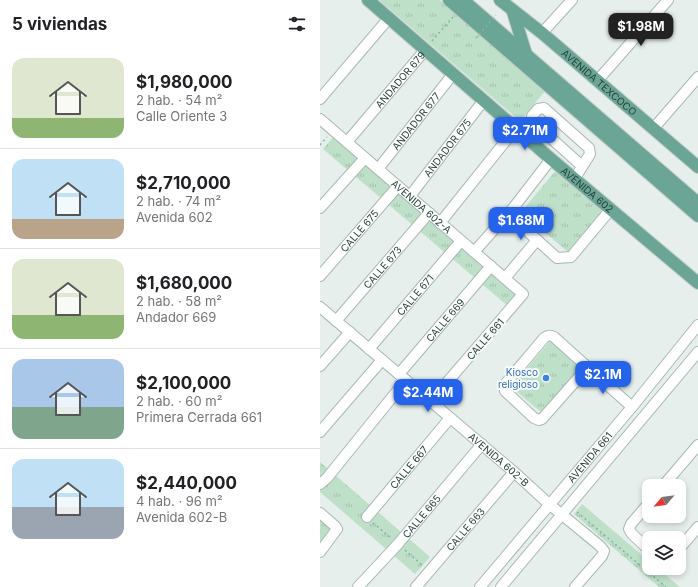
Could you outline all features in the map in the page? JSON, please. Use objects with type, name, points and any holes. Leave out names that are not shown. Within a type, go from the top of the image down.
[{"type":"main road","name":"AVENIDA 602","points":[[368,0],[551,159],[698,283]]},
{"type":"main road","points":[[449,0],[698,216]]},
{"type":"main road","points":[[463,0],[698,203]]},
{"type":"main road","name":"AVENIDA TEXCOCO","points":[[500,0],[598,80],[698,167]]},
{"type":"main road","points":[[513,12],[526,54]]},
{"type":"street","points":[[542,33],[572,0]]},
{"type":"street","points":[[598,80],[668,0]]},
{"type":"street","points":[[320,99],[389,18]]},
{"type":"street","name":"ANDADOR 679","points":[[348,142],[426,49]]},
{"type":"street","name":"ANDADOR 677","points":[[378,169],[453,74]]},
{"type":"street","points":[[653,129],[698,77]]},
{"type":"street","name":"ANDADOR 675","points":[[410,196],[484,100]]},
{"type":"street","points":[[575,178],[590,154],[589,148],[544,108],[538,108],[532,116],[533,122],[582,166]]},
{"type":"street","name":"AVENIDA 602-A","points":[[320,119],[523,294]]},
{"type":"street","points":[[440,223],[516,128]]},
{"type":"street","points":[[320,208],[365,158]]},
{"type":"street","points":[[474,252],[514,208],[551,159]]},
{"type":"street","name":"CALLE 675","points":[[320,276],[398,186]]},
{"type":"street","points":[[514,208],[516,222],[557,258],[571,257],[611,209]]},
{"type":"street","name":"CALLE 673","points":[[336,321],[429,213]]},
{"type":"street","points":[[504,278],[537,240]]},
{"type":"street","name":"CALLE 671","points":[[369,349],[461,241]]},
{"type":"street","name":"CALLE 669","points":[[320,484],[327,478],[403,377],[491,266]]},
{"type":"street","name":"CALLE 661","points":[[431,401],[523,294]]},
{"type":"street","name":"AVENIDA 602-B","points":[[320,307],[482,444],[549,504]]},
{"type":"street","name":"AVENIDA 661","points":[[480,587],[632,407],[698,325]]},
{"type":"street","points":[[320,366],[350,332]]},
{"type":"street","points":[[588,367],[542,419],[537,420],[534,418],[506,391],[506,383],[546,336],[552,336],[588,367],[632,407]]},
{"type":"street","name":"AVENIDA 661","points":[[501,587],[698,352]]},
{"type":"street","points":[[320,432],[382,360]]},
{"type":"street","name":"CALLE 667","points":[[366,517],[450,418]]},
{"type":"street","name":"CALLE 665","points":[[358,587],[398,544],[482,444]]},
{"type":"street","points":[[669,479],[698,445]]},
{"type":"street","name":"CALLE 663","points":[[416,587],[514,472]]},
{"type":"street","points":[[549,504],[600,546],[604,551],[602,556],[575,587]]},
{"type":"street","points":[[642,511],[631,524],[629,529],[642,543]]},
{"type":"street","points":[[320,513],[337,529],[320,552]]},
{"type":"street","points":[[686,542],[698,528]]},
{"type":"path","points":[[476,38],[496,15]]},
{"type":"path","name":"ANDADOR 679","points":[[426,49],[453,17]]},
{"type":"path","points":[[570,506],[666,587]]},
{"type":"green space","points":[[379,0],[440,0],[546,90],[520,121]]},
{"type":"green space","points":[[335,135],[521,293],[509,307],[323,149]]},
{"type":"green space","points":[[557,169],[605,209],[568,252],[521,212]]},
{"type":"green space","points":[[551,340],[581,367],[542,413],[511,387]]},
{"type":"green space","points":[[320,462],[430,557],[415,574],[320,492]]},
{"type":"green space","points":[[582,504],[642,555],[642,572],[574,514]]},
{"type":"green space","points":[[320,516],[335,528],[320,545]]},
{"type":"green space","points":[[645,575],[665,575],[680,587],[659,587]]},
{"type":"place","name":"Kiosco religioso","points":[[546,378]]}]
